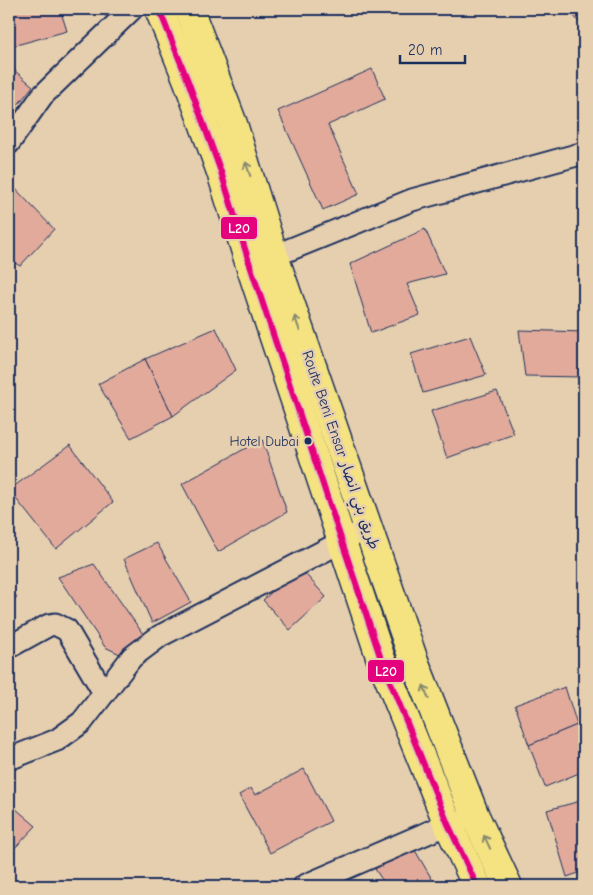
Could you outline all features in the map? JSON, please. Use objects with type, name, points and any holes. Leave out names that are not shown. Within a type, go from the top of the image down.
[{"type":"highway","name":"Route Beni Ensar طريق بني انصار","points":[[159,9],[188,81],[221,172],[262,260],[368,528],[413,658],[474,816],[508,886]]},
{"type":"highway","name":"Route Beni Ensar طريق بني انصار","points":[[189,9],[234,124],[262,260],[342,541],[381,659],[448,824],[477,886]]},
{"type":"street","points":[[13,129],[42,96],[132,9]]},
{"type":"street","points":[[262,260],[412,200],[584,153]]},
{"type":"street","points":[[9,759],[57,740],[82,722],[132,657],[160,636],[368,528]]},
{"type":"street","points":[[9,647],[49,625],[62,626],[71,636],[104,694]]},
{"type":"street","points":[[304,886],[448,824],[474,816]]},
{"type":"building","points":[[9,9],[60,9],[67,31],[9,47]]},
{"type":"building","points":[[102,9],[119,9],[105,16]]},
{"type":"building","points":[[568,9],[584,9],[584,28]]},
{"type":"building","points":[[9,66],[33,86],[13,111],[9,108]]},
{"type":"building","points":[[372,69],[385,99],[328,125],[359,194],[323,210],[278,111]]},
{"type":"building","points":[[9,182],[54,229],[20,266],[9,259]]},
{"type":"building","points":[[425,229],[445,274],[407,284],[420,315],[371,333],[350,264]]},
{"type":"building","points":[[216,328],[236,370],[173,416],[145,359]]},
{"type":"building","points":[[519,330],[584,332],[584,377],[525,376]]},
{"type":"building","points":[[470,336],[486,375],[423,393],[411,354]]},
{"type":"building","points":[[145,359],[173,416],[131,438],[98,384]]},
{"type":"building","points":[[497,391],[514,434],[447,458],[431,411]]},
{"type":"building","points":[[262,439],[287,512],[218,552],[182,484]]},
{"type":"building","points":[[70,445],[113,502],[56,549],[9,490]]},
{"type":"building","points":[[157,543],[191,602],[152,623],[124,559]]},
{"type":"building","points":[[94,564],[148,641],[124,656],[105,647],[58,577]]},
{"type":"building","points":[[299,567],[326,597],[290,630],[263,600]]},
{"type":"building","points":[[9,584],[17,598],[9,601]]},
{"type":"building","points":[[565,687],[577,725],[529,745],[515,705]]},
{"type":"building","points":[[577,725],[584,750],[584,771],[545,787],[529,745]]},
{"type":"building","points":[[304,769],[331,821],[270,853],[239,795],[251,788],[255,795]]},
{"type":"building","points":[[584,800],[584,871],[567,877],[547,810]]},
{"type":"building","points":[[9,803],[36,826],[13,850],[9,846]]},
{"type":"building","points":[[413,847],[436,886],[386,886],[375,869]]},
{"type":"transit line","name":"L20","points":[[159,9],[188,81],[221,172],[381,659],[448,824],[477,886]]},
{"type":"place","name":"Hotel Dubai","points":[[308,441]]}]
